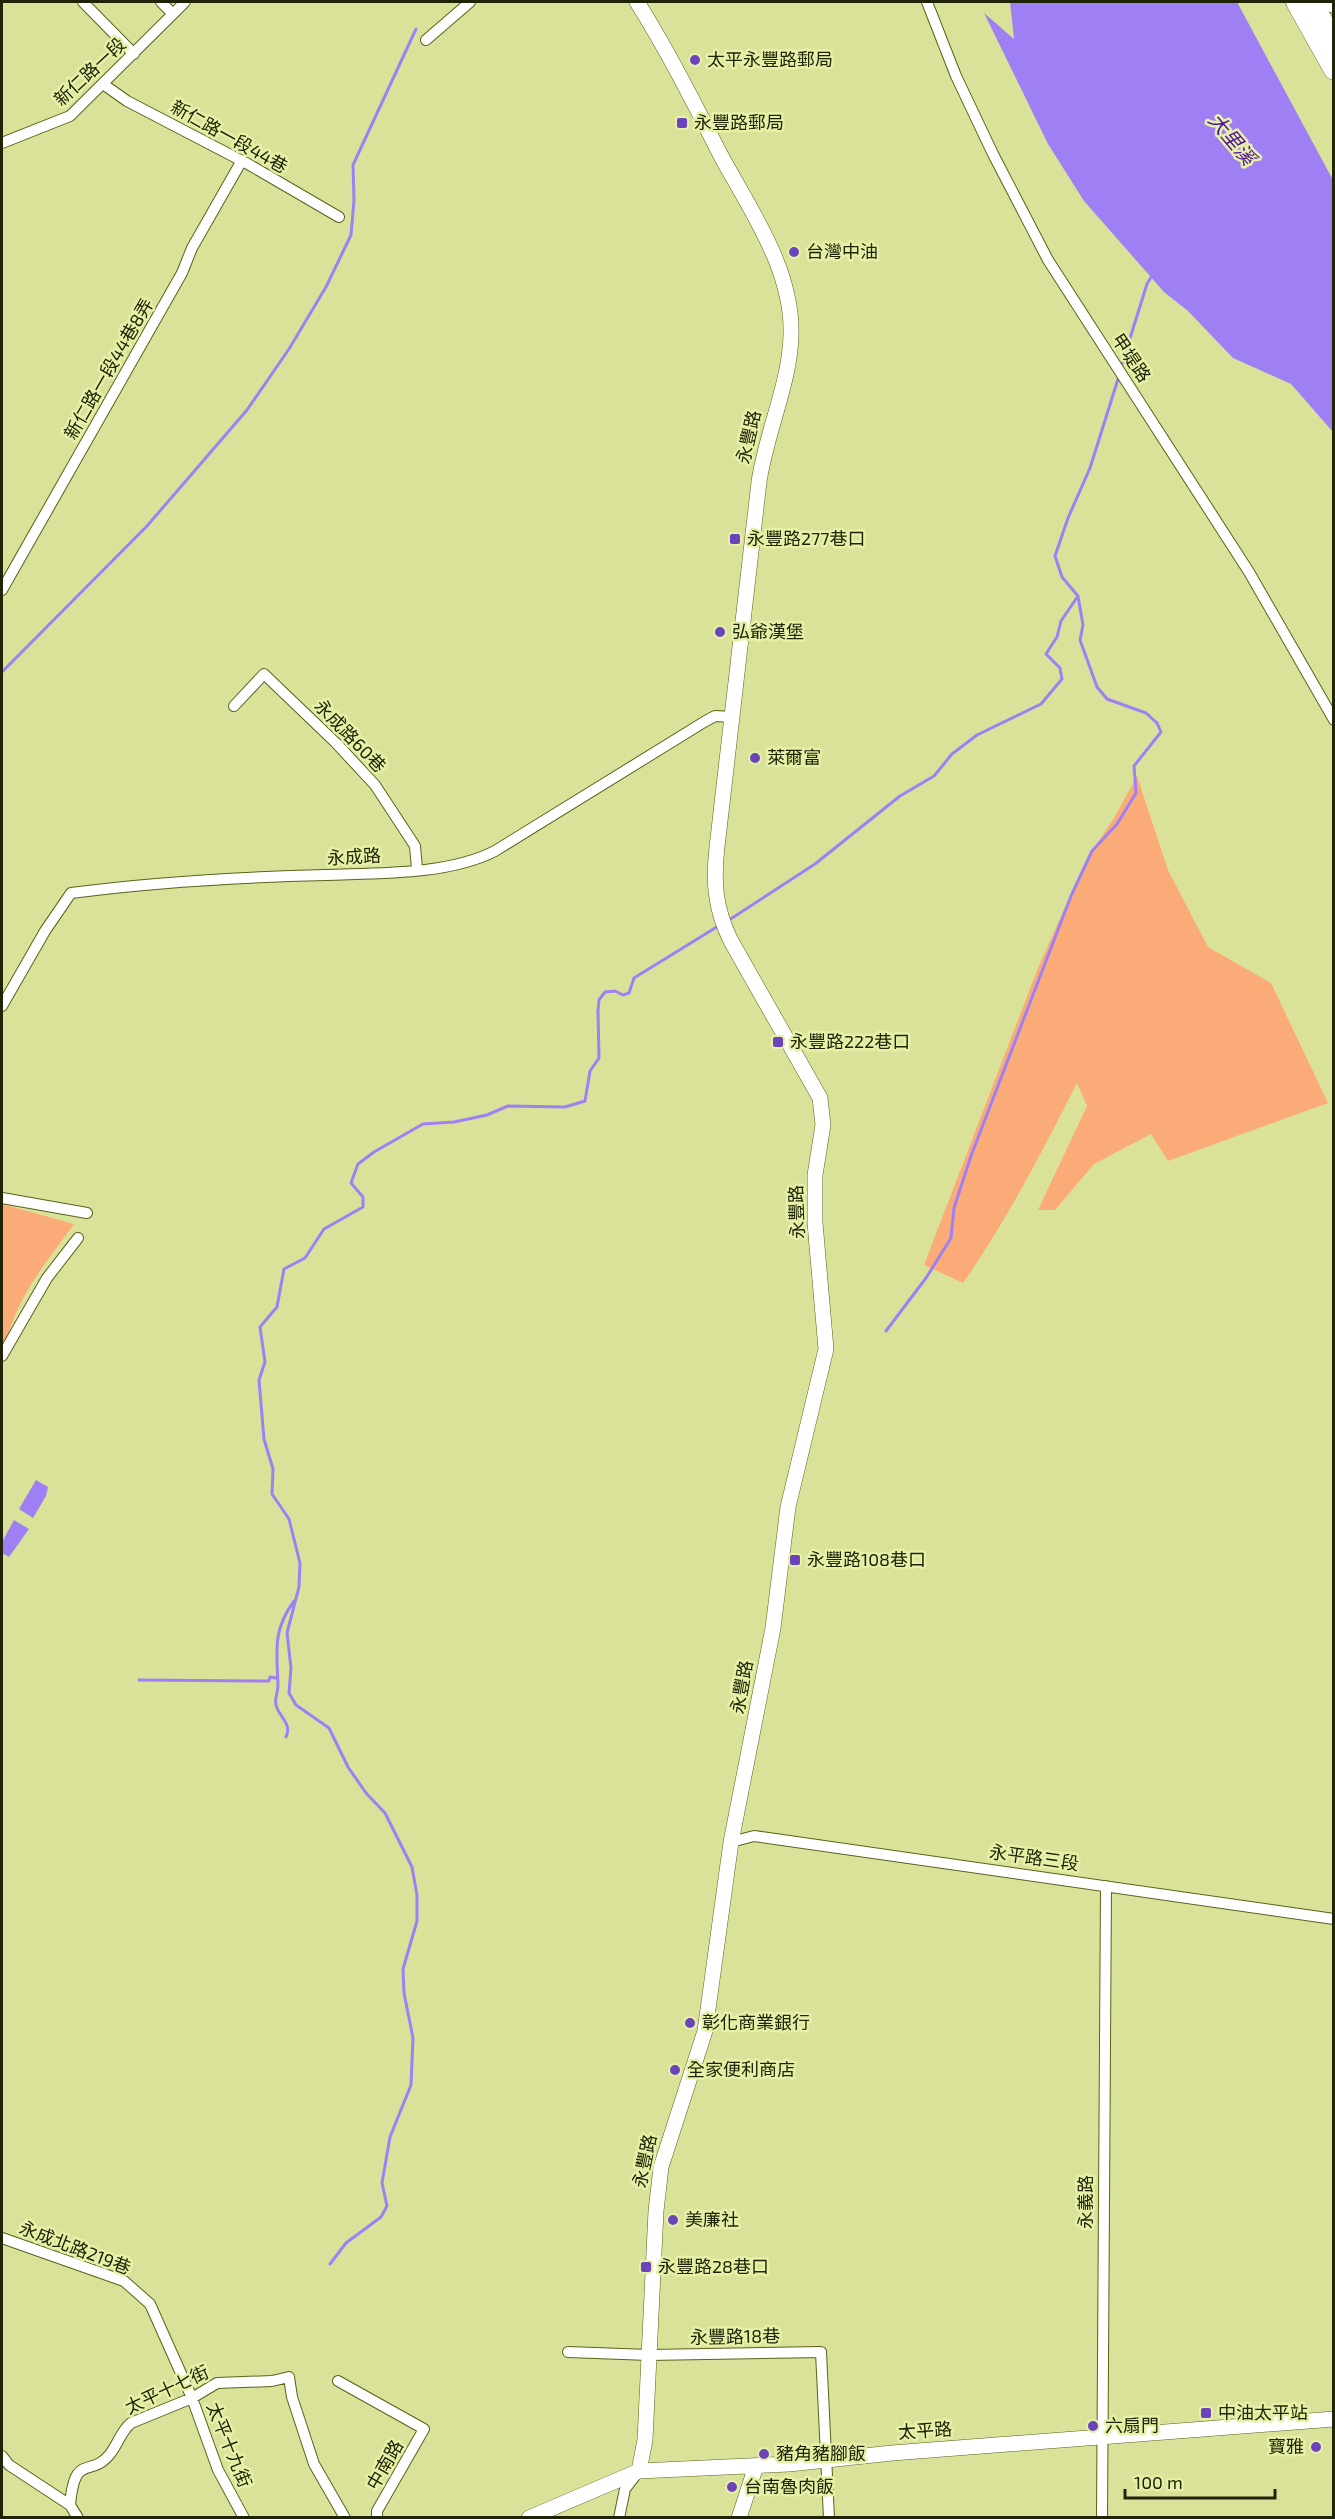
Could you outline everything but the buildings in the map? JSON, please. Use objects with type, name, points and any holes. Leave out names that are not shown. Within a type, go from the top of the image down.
[{"type":"highway","points":[[1296,2],[1334,70]]},
{"type":"highway","points":[[1312,2],[1334,41]]},
{"type":"street","points":[[83,2],[134,54]]},
{"type":"street","points":[[161,2],[173,14]]},
{"type":"street","name":"新仁路一段","points":[[2,143],[62,121],[103,84],[185,2]]},
{"type":"street","points":[[426,40],[470,2]]},
{"type":"street","name":"永豐路","points":[[637,2],[669,56],[778,266],[790,308],[791,336],[787,369],[762,458],[714,877],[722,923],[820,1098],[823,1125],[815,1175],[815,1223],[827,1340],[788,1507],[773,1628],[731,1842],[705,2031],[661,2167],[645,2440],[639,2471]]},
{"type":"street","name":"甲堤路","points":[[927,2],[957,76],[1020,208],[1066,290],[1123,374],[1249,572],[1334,720]]},
{"type":"street","points":[[1306,2],[1334,51]]},
{"type":"street","name":"新仁路一段44巷","points":[[103,84],[127,101],[339,217]]},
{"type":"street","name":"新仁路一段44巷8弄","points":[[2,590],[182,273],[192,248],[241,162]]},
{"type":"street","name":"永成路60巷","points":[[234,706],[264,674],[375,785],[415,846],[417,869]]},
{"type":"street","name":"永成路","points":[[2,1006],[45,931],[71,892],[161,884],[454,866],[482,858],[715,716],[732,717]]},
{"type":"street","points":[[2,1198],[87,1213]]},
{"type":"street","points":[[2,1356],[32,1301],[78,1238]]},
{"type":"street","name":"永平路三段","points":[[731,1842],[754,1836],[1334,1919]]},
{"type":"street","name":"永義路","points":[[1102,2517],[1106,1886]]},
{"type":"street","name":"永成北路219巷","points":[[2,2238],[124,2281],[150,2304],[173,2351]]},
{"type":"street","name":"太平十九街","points":[[173,2351],[218,2470],[244,2517]]},
{"type":"street","name":"永豐路18巷","points":[[568,2352],[649,2355],[821,2352],[826,2460]]},
{"type":"street","name":"太平十七街","points":[[70,2505],[79,2470],[109,2455],[125,2428],[192,2398],[217,2383],[272,2381],[289,2377],[314,2464],[345,2517]]},
{"type":"street","name":"中南路","points":[[338,2381],[424,2429],[377,2511],[377,2517]]},
{"type":"street","name":"太平路","points":[[529,2517],[639,2471],[756,2466],[1334,2419]]},
{"type":"street","points":[[3,2458],[70,2505],[78,2517]]},
{"type":"street","points":[[826,2460],[829,2517]]},
{"type":"street","points":[[739,2517],[756,2466]]},
{"type":"street","points":[[619,2517],[625,2489],[639,2471]]},
{"type":"shaded area","points":[[1137,776],[1168,870],[1208,947],[1271,983],[1328,1103],[1168,1161],[1151,1134],[1094,1164],[1055,1210],[1038,1210],[1087,1106],[1077,1083],[1009,1210],[963,1283],[924,1265],[1038,968],[1086,860],[1114,818]]},
{"type":"shaded area","points":[[2,1204],[74,1224],[25,1295],[17,1310],[6,1343],[2,1343]]},
{"type":"water","name":"大里溪","points":[[1010,2],[1237,2],[1333,180],[1333,432],[1291,384],[1233,358],[1188,311],[1164,292],[1084,201],[1048,144],[984,13],[1014,39]]},
{"type":"water","points":[[36,1480],[48,1487],[46,1496],[33,1518],[19,1509]]},
{"type":"water","points":[[14,1520],[29,1529],[9,1557],[2,1553],[2,1542]]},
{"type":"waterway","points":[[2,672],[147,526],[247,410],[289,349],[326,287],[351,235],[354,200],[353,165],[416,29]]},
{"type":"waterway","points":[[1121,367],[1147,284],[1153,274]]},
{"type":"waterway","points":[[886,1331],[926,1278],[951,1238],[954,1208],[971,1156],[1071,896],[1092,851],[1117,824],[1136,793],[1134,766],[1161,732],[1157,723],[1146,713],[1107,699],[1097,687],[1080,640],[1083,625],[1078,596],[1062,577],[1055,556],[1068,518],[1090,468],[1119,376]]},
{"type":"waterway","points":[[729,920],[815,864],[900,796],[934,776],[952,754],[977,735],[1041,704],[1062,679],[1060,668],[1046,654],[1057,637],[1061,621],[1078,596]]},
{"type":"waterway","points":[[330,2264],[346,2243],[381,2217],[387,2206],[382,2183],[390,2137],[411,2085],[413,2038],[404,1993],[403,1969],[417,1921],[417,1895],[412,1867],[385,1813],[366,1793],[348,1767],[329,1728],[296,1705],[289,1693],[291,1668],[287,1633],[299,1587],[300,1563],[289,1519],[272,1494],[273,1469],[264,1439],[259,1380],[265,1362],[260,1327],[277,1307],[284,1269],[305,1258],[324,1229],[363,1207],[363,1197],[351,1183],[358,1164],[374,1152],[423,1124],[454,1122],[487,1115],[508,1106],[565,1107],[585,1101],[590,1071],[599,1058],[598,1011],[599,1000],[605,992],[615,991],[623,995],[629,993],[634,978],[720,925]]},
{"type":"waterway","points":[[286,1737],[287,1725],[275,1702],[278,1686],[277,1642],[282,1622],[294,1601]]},
{"type":"waterway","points":[[139,1680],[269,1681],[270,1677],[276,1678]]},
{"type":"place","name":"太平永豐路郵局","points":[[695,60]]},
{"type":"place","name":"永豐路郵局","points":[[682,123]]},
{"type":"place","name":"台灣中油","points":[[794,252]]},
{"type":"place","name":"永豐路277巷口","points":[[735,539]]},
{"type":"place","name":"弘爺漢堡","points":[[720,632]]},
{"type":"place","name":"萊爾富","points":[[755,758]]},
{"type":"place","name":"永豐路222巷口","points":[[778,1042]]},
{"type":"place","name":"永豐路108巷口","points":[[795,1560]]},
{"type":"place","name":"彰化商業銀行","points":[[690,2023]]},
{"type":"place","name":"全家便利商店","points":[[675,2070]]},
{"type":"place","name":"美廉社","points":[[673,2220]]},
{"type":"place","name":"永豐路28巷口","points":[[646,2267]]},
{"type":"place","name":"中油太平站","points":[[1206,2413]]},
{"type":"place","name":"六扇門","points":[[1093,2426]]},
{"type":"place","name":"寶雅","points":[[1316,2447]]},
{"type":"place","name":"豬角豬腳飯","points":[[764,2454]]},
{"type":"place","name":"台南魯肉飯","points":[[732,2487]]}]
